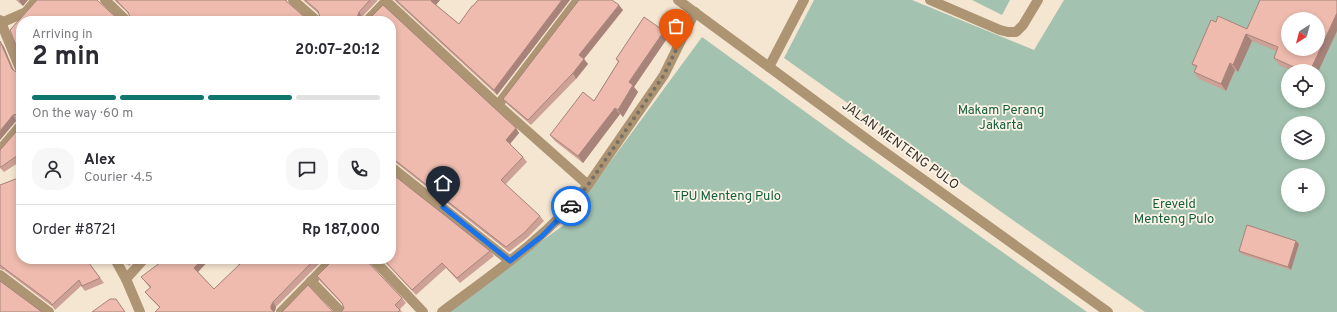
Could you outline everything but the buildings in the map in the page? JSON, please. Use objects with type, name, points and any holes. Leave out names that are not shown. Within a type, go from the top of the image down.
[{"type":"street","points":[[16,59],[1,22],[26,12],[36,0]]},
{"type":"street","points":[[105,0],[122,16]]},
{"type":"street","points":[[293,0],[311,16]]},
{"type":"street","points":[[498,105],[578,0]]},
{"type":"street","name":"JALAN MENTENG PULO","points":[[678,0],[875,145],[1108,312]]},
{"type":"street","points":[[769,67],[804,0]]},
{"type":"street","points":[[930,0],[1008,32],[1016,32],[1023,25],[1038,0]]},
{"type":"street","points":[[372,16],[387,1],[498,105],[588,185]]},
{"type":"street","points":[[442,312],[542,236],[564,214],[588,185],[664,75],[695,12]]},
{"type":"street","points":[[0,150],[16,131]]},
{"type":"street","points":[[396,171],[510,261]]},
{"type":"street","points":[[118,264],[140,312]]},
{"type":"street","points":[[126,279],[140,264]]},
{"type":"street","points":[[281,312],[328,264]]},
{"type":"street","points":[[378,264],[423,312]]},
{"type":"street","points":[[0,275],[49,312]]},
{"type":"street","points":[[311,281],[340,312]]},
{"type":"green space","points":[[814,0],[912,0],[1034,50],[1064,0],[1337,0],[1337,312],[1145,312],[784,58]]},
{"type":"green space","points":[[972,0],[1010,0],[1002,15]]},
{"type":"green space","name":"TPU Menteng Pulo","points":[[702,37],[1087,312],[442,312],[564,225]]},
{"type":"way so far","points":[[571,206],[588,185],[664,75],[676,50]]},
{"type":"route","points":[[443,207],[510,261],[542,236],[571,206]]},
{"type":"park label","name":"Makam Perang Jakarta","points":[[1001,118]]},
{"type":"park label","name":"Ereveld Menteng Pulo","points":[[1174,212]]}]
